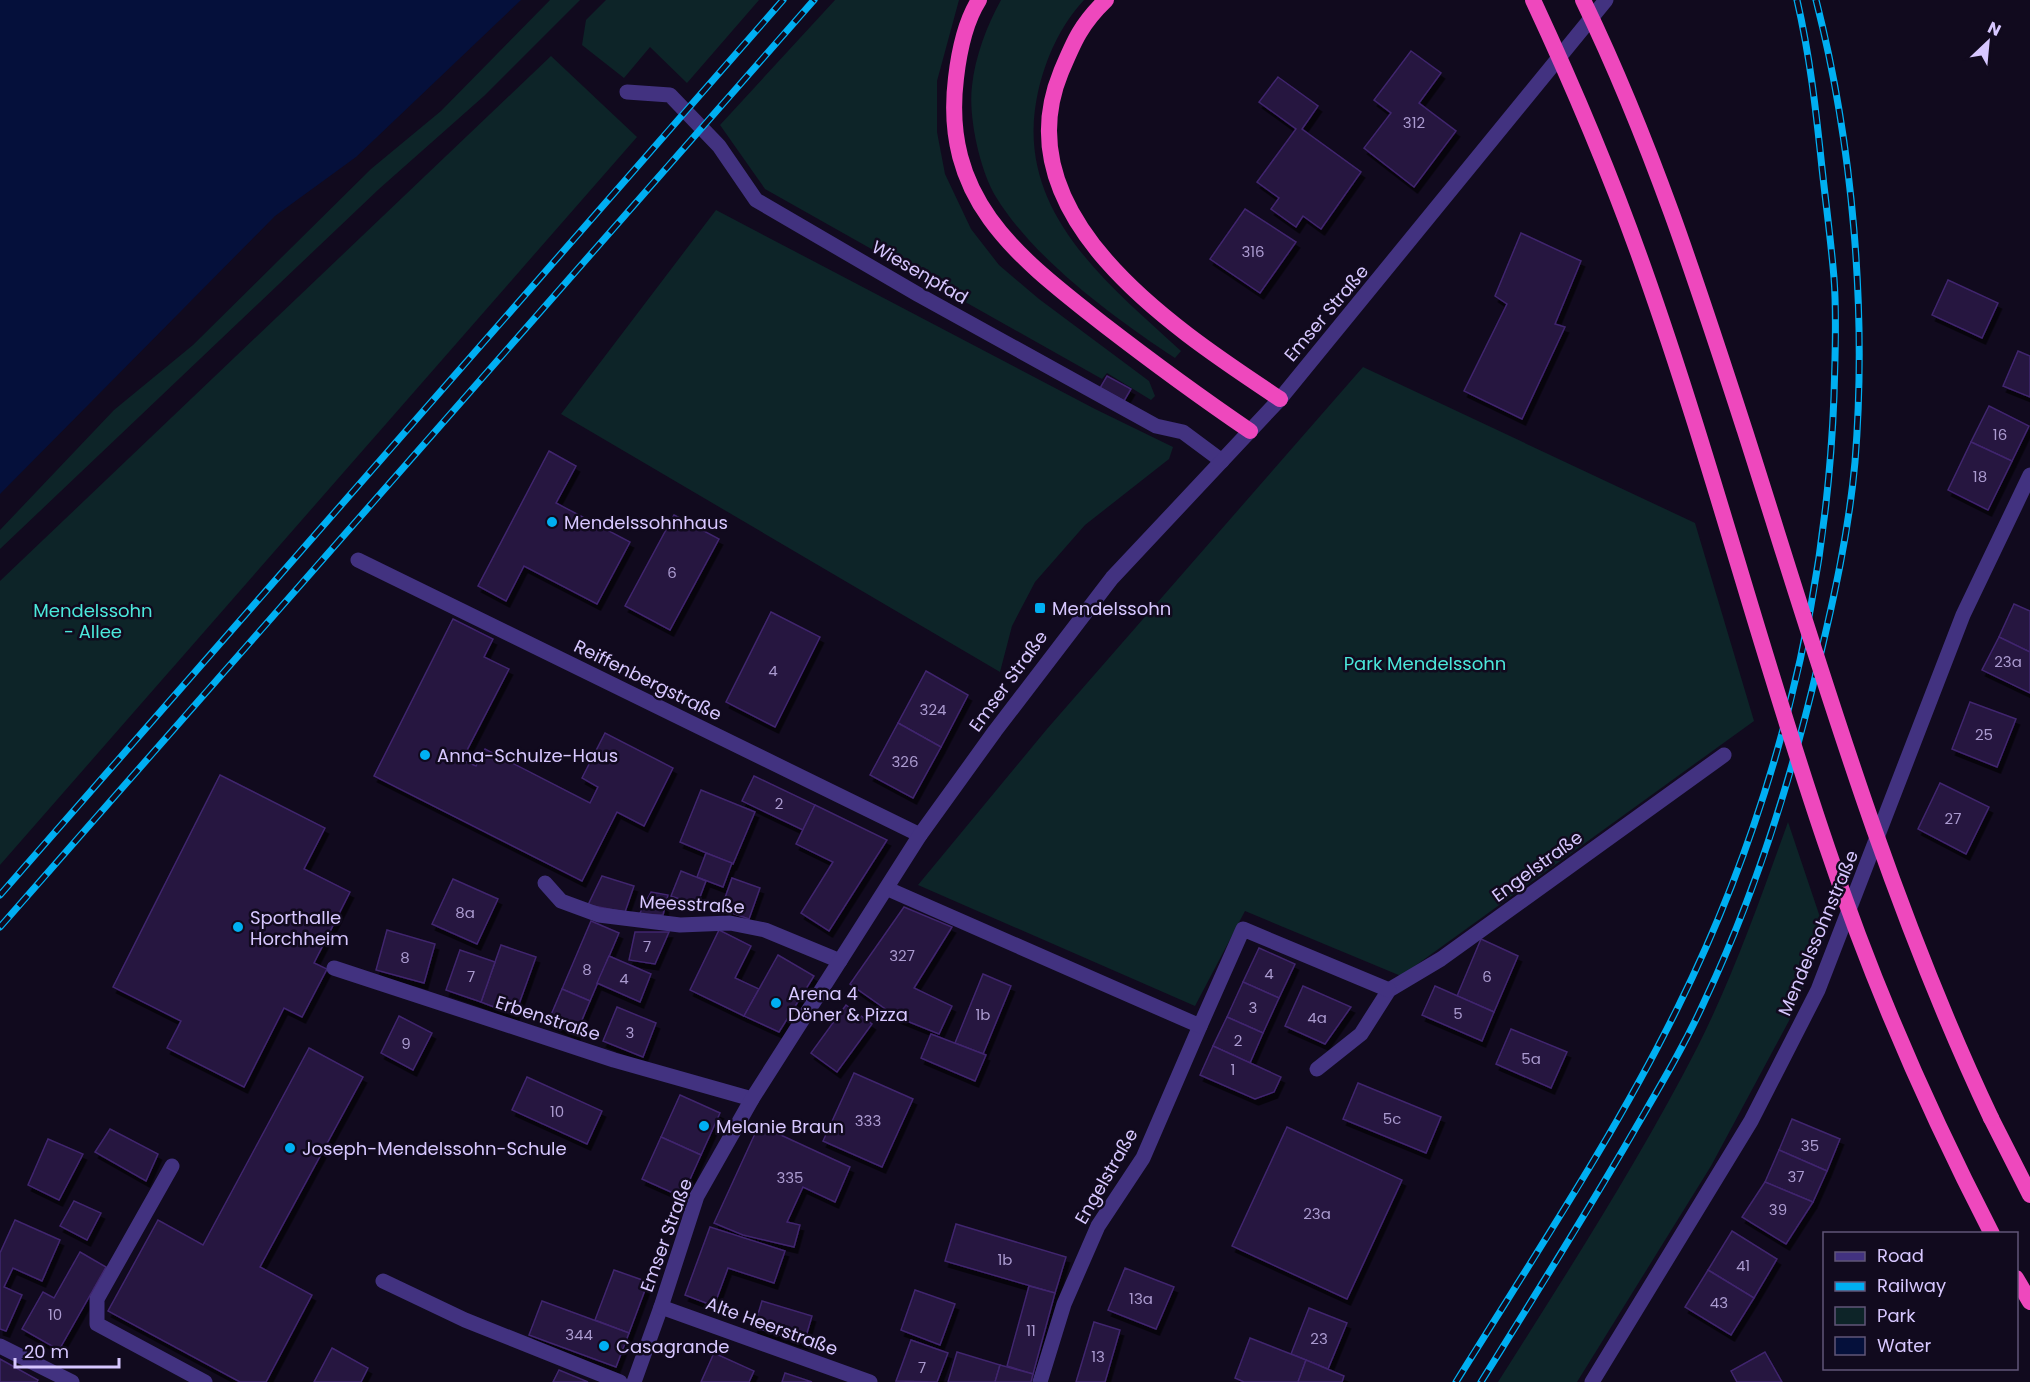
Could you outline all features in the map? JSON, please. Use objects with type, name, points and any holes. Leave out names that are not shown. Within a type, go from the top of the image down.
[{"type":"highway","points":[[979,0],[959,51],[953,99],[959,148],[974,194],[1001,236],[1035,271],[1172,377],[1250,431]]},
{"type":"highway","points":[[1106,0],[1084,21],[1055,87],[1048,125],[1052,164],[1065,204],[1086,236],[1117,272],[1199,345],[1280,399]]},
{"type":"highway","points":[[1533,0],[1578,100],[1645,271],[1807,787],[1858,935],[1914,1072],[1992,1232]]},
{"type":"highway","points":[[1583,0],[1667,194],[1876,837],[1912,938],[1960,1054],[2030,1195]]},
{"type":"highway","points":[[2018,1281],[2030,1302]]},
{"type":"street","name":"Emser Straße","points":[[634,1382],[697,1196],[752,1099],[920,836],[1069,631],[1112,578],[1280,399],[1606,0]]},
{"type":"street","name":"Wiesenpfad","points":[[627,93],[670,95],[719,147],[756,200],[1135,415],[1156,426],[1183,432],[1222,461]]},
{"type":"street","name":"Mendelssohnstraße","points":[[1592,1382],[1750,1121],[1818,990],[1864,878],[1959,625],[2030,475]]},
{"type":"street","name":"Reiffenbergstraße","points":[[358,560],[920,836]]},
{"type":"street","name":"Engelstraße","points":[[1317,1069],[1361,1034],[1389,990],[1441,959],[1724,755]]},
{"type":"street","name":"Meesstraße","points":[[545,883],[561,901],[599,915],[680,925],[730,923],[753,928],[840,961]]},
{"type":"street","points":[[888,889],[1200,1026]]},
{"type":"street","name":"Engelstraße","points":[[1040,1382],[1065,1304],[1098,1226],[1143,1158],[1243,929],[1389,990]]},
{"type":"street","name":"Erbenstraße","points":[[334,968],[614,1060],[752,1099]]},
{"type":"street","points":[[172,1166],[97,1299],[97,1324],[205,1382]]},
{"type":"street","points":[[383,1281],[465,1320],[620,1382]]},
{"type":"street","name":"Alte Heerstraße","points":[[661,1307],[870,1382]]},
{"type":"street","points":[[0,1346],[72,1382]]},
{"type":"green space","points":[[550,0],[580,0],[484,96],[379,189],[0,549],[0,530],[114,410],[193,345],[371,169],[441,111]]},
{"type":"green space","points":[[606,0],[759,0],[687,83],[650,47],[624,78],[582,45],[586,20]]},
{"type":"green space","points":[[835,0],[959,0],[937,81],[937,132],[945,174],[971,229],[999,265],[1039,299],[1149,381],[1155,396],[1151,400],[1107,373],[1102,379],[765,189],[720,125]]},
{"type":"green space","points":[[1001,0],[1084,0],[1061,32],[1041,79],[1034,134],[1039,172],[1052,207],[1071,239],[1123,297],[1181,351],[1175,358],[1102,306],[1053,265],[1012,220],[990,186],[976,143],[971,98],[979,53],[986,31]]},
{"type":"green space","name":"Mendelssohn - Allee","points":[[551,56],[637,137],[0,865],[0,581]]},
{"type":"green space","points":[[716,210],[1095,409],[1173,447],[1169,459],[1085,525],[1035,582],[1012,626],[1000,672],[561,414]]},
{"type":"green space","name":"Park Mendelssohn","points":[[1363,367],[1695,523],[1754,721],[1401,976],[1245,911],[1195,1006],[918,885],[1047,729]]},
{"type":"green space","points":[[1788,822],[1826,935],[1791,1017],[1711,1166],[1577,1382],[1498,1382],[1627,1174],[1698,1046],[1735,963]]},
{"type":"water","points":[[0,0],[521,0],[356,157],[275,216],[0,494]]},
{"type":"building","points":[[1411,51],[1441,73],[1419,103],[1456,131],[1414,187],[1364,148],[1391,113],[1374,100]]},
{"type":"building","points":[[1278,77],[1318,106],[1302,129],[1361,172],[1321,229],[1303,216],[1296,227],[1271,209],[1279,198],[1257,182],[1296,129],[1259,102]]},
{"type":"building","points":[[1245,209],[1296,242],[1260,293],[1210,259]]},
{"type":"building","points":[[1521,233],[1581,261],[1555,324],[1565,327],[1522,419],[1464,391],[1507,304],[1495,296]]},
{"type":"building","points":[[1948,280],[1998,303],[1982,338],[1932,315]]},
{"type":"building","points":[[2018,351],[2030,356],[2030,397],[2003,386]]},
{"type":"building","points":[[1107,376],[1131,389],[1124,401],[1100,388]]},
{"type":"building","points":[[1989,406],[2029,426],[2012,461],[1971,442]]},
{"type":"building","points":[[1971,442],[2012,461],[1988,510],[1948,490]]},
{"type":"building","name":"Mendelssohnhaus","points":[[549,451],[576,466],[556,503],[630,542],[597,604],[524,566],[506,601],[478,586]]},
{"type":"building","points":[[674,515],[719,539],[670,630],[625,606]]},
{"type":"building","points":[[2014,604],[2030,611],[2030,652],[1999,637]]},
{"type":"building","points":[[771,612],[820,637],[775,727],[726,702]]},
{"type":"building","name":"Anna-Schulze-Haus","points":[[453,619],[493,639],[484,657],[509,669],[462,760],[476,766],[485,749],[590,803],[598,787],[582,778],[605,733],[673,768],[644,826],[617,812],[582,881],[374,776]]},
{"type":"building","points":[[1999,637],[2030,652],[2030,693],[1982,670]]},
{"type":"building","points":[[926,671],[968,695],[941,747],[898,723]]},
{"type":"building","points":[[1970,702],[2016,719],[1997,767],[1952,749]]},
{"type":"building","points":[[898,723],[941,747],[913,798],[870,775]]},
{"type":"building","name":"Sporthalle Horchheim","points":[[220,775],[325,828],[304,869],[350,892],[314,963],[327,969],[302,1017],[284,1008],[244,1087],[167,1048],[181,1021],[113,987]]},
{"type":"building","points":[[754,776],[815,805],[803,830],[742,801]]},
{"type":"building","points":[[1940,783],[1989,807],[1966,854],[1918,829]]},
{"type":"building","points":[[701,790],[755,812],[733,864],[680,842]]},
{"type":"building","points":[[815,805],[887,840],[829,931],[801,913],[833,862],[796,844]]},
{"type":"building","points":[[706,853],[732,863],[723,887],[697,877]]},
{"type":"building","points":[[681,871],[706,881],[697,905],[671,896]]},
{"type":"building","points":[[602,876],[634,886],[625,912],[588,905]]},
{"type":"building","points":[[732,878],[760,888],[749,919],[721,909]]},
{"type":"building","points":[[453,879],[498,899],[477,944],[432,924]]},
{"type":"building","points":[[651,892],[668,895],[663,915],[639,915]]},
{"type":"building","points":[[904,907],[952,927],[914,988],[952,1006],[939,1034],[897,1017],[850,984]]},
{"type":"building","points":[[591,921],[619,933],[590,1001],[562,989]]},
{"type":"building","points":[[387,930],[435,944],[424,983],[376,970]]},
{"type":"building","points":[[719,930],[751,946],[735,978],[759,989],[744,1016],[690,990]]},
{"type":"building","points":[[635,932],[669,932],[655,964],[629,960]]},
{"type":"building","points":[[1481,939],[1518,956],[1494,1012],[1457,996]]},
{"type":"building","points":[[501,945],[536,957],[515,1015],[481,1002]]},
{"type":"building","points":[[1259,948],[1295,964],[1279,998],[1243,982]]},
{"type":"building","points":[[460,950],[495,962],[481,1002],[446,990]]},
{"type":"building","points":[[778,955],[814,976],[779,1032],[744,1016]]},
{"type":"building","points":[[609,956],[651,974],[640,1002],[597,983]]},
{"type":"building","points":[[983,974],[1011,986],[983,1054],[955,1043]]},
{"type":"building","points":[[1243,982],[1279,998],[1263,1033],[1227,1017]]},
{"type":"building","points":[[1303,986],[1351,1007],[1325,1044],[1285,1026]]},
{"type":"building","points":[[1435,986],[1494,1012],[1482,1041],[1422,1015]]},
{"type":"building","points":[[562,989],[590,1001],[576,1034],[548,1022]]},
{"type":"building","points":[[846,1005],[872,1024],[837,1072],[811,1053]]},
{"type":"building","points":[[617,1007],[656,1023],[643,1057],[603,1041]]},
{"type":"building","points":[[399,1016],[432,1033],[413,1070],[381,1053]]},
{"type":"building","points":[[1227,1017],[1263,1033],[1250,1063],[1213,1046]]},
{"type":"building","points":[[1511,1029],[1567,1052],[1551,1088],[1496,1064]]},
{"type":"building","points":[[931,1034],[986,1055],[975,1081],[921,1058]]},
{"type":"building","points":[[1213,1046],[1281,1077],[1274,1092],[1255,1099],[1200,1075]]},
{"type":"building","name":"Joseph-Mendelssohn-Schule","points":[[309,1048],[363,1077],[260,1267],[312,1295],[266,1382],[240,1382],[108,1311],[158,1220],[203,1245]]},
{"type":"building","points":[[854,1073],[913,1099],[882,1167],[823,1141]]},
{"type":"building","points":[[527,1077],[602,1111],[587,1144],[512,1110]]},
{"type":"building","points":[[1358,1083],[1441,1117],[1426,1153],[1343,1119]]},
{"type":"building","points":[[680,1095],[720,1113],[701,1155],[661,1137]]},
{"type":"building","points":[[1792,1119],[1840,1139],[1827,1171],[1779,1150]]},
{"type":"building","points":[[759,1125],[850,1167],[835,1202],[803,1187],[787,1222],[800,1225],[794,1247],[743,1235],[714,1223]]},
{"type":"building","points":[[1287,1127],[1402,1180],[1347,1299],[1232,1246]]},
{"type":"building","points":[[110,1129],[158,1154],[146,1181],[95,1152]]},
{"type":"building","points":[[661,1137],[701,1155],[682,1197],[642,1179]]},
{"type":"building","points":[[48,1139],[83,1154],[59,1200],[28,1185]]},
{"type":"building","points":[[1779,1150],[1827,1171],[1813,1202],[1765,1182]]},
{"type":"building","points":[[1765,1182],[1813,1202],[1786,1244],[1742,1217]]},
{"type":"building","points":[[74,1201],[101,1213],[87,1240],[60,1226]]},
{"type":"building","points":[[15,1220],[60,1240],[42,1281],[13,1268],[4,1287],[22,1295],[6,1331],[0,1329],[0,1253]]},
{"type":"building","points":[[956,1224],[1066,1257],[1055,1293],[945,1261]]},
{"type":"building","points":[[710,1227],[785,1251],[774,1283],[728,1268],[714,1306],[685,1295]]},
{"type":"building","points":[[1732,1231],[1777,1259],[1754,1298],[1708,1270]]},
{"type":"building","points":[[80,1252],[106,1267],[59,1350],[22,1329],[43,1292],[54,1298]]},
{"type":"building","points":[[1125,1268],[1174,1287],[1156,1329],[1108,1310]]},
{"type":"building","points":[[614,1270],[648,1282],[629,1333],[595,1320]]},
{"type":"building","points":[[1708,1270],[1754,1298],[1731,1335],[1685,1307]]},
{"type":"building","points":[[1029,1286],[1055,1293],[1033,1374],[1007,1366]]},
{"type":"building","points":[[915,1290],[955,1304],[940,1345],[901,1330]]},
{"type":"building","points":[[542,1301],[629,1333],[616,1367],[529,1335]]},
{"type":"building","points":[[762,1301],[812,1316],[804,1343],[754,1327]]},
{"type":"building","points":[[1309,1308],[1347,1323],[1328,1369],[1291,1354]]},
{"type":"building","points":[[1094,1322],[1120,1330],[1105,1382],[1076,1382]]},
{"type":"building","points":[[1250,1338],[1306,1360],[1298,1382],[1244,1382],[1235,1378]]},
{"type":"building","points":[[911,1340],[948,1353],[937,1382],[896,1381]]},
{"type":"building","points":[[332,1348],[368,1368],[361,1382],[314,1382]]},
{"type":"building","points":[[957,1352],[1000,1365],[995,1382],[948,1382]]},
{"type":"building","points":[[1765,1352],[1782,1382],[1737,1382],[1731,1371]]},
{"type":"building","points":[[714,1353],[754,1371],[749,1382],[701,1382]]},
{"type":"building","points":[[0,1359],[38,1380],[37,1382],[0,1382]]},
{"type":"building","points":[[1306,1360],[1344,1376],[1342,1382],[1298,1382]]},
{"type":"building","points":[[1000,1365],[1033,1374],[1031,1382],[995,1382]]},
{"type":"building","points":[[559,1370],[588,1382],[553,1382]]},
{"type":"building","points":[[785,1373],[812,1382],[782,1382]]},
{"type":"railway","points":[[0,895],[783,0]]},
{"type":"railway","points":[[0,927],[814,0]]},
{"type":"railway","points":[[1456,1382],[1600,1150],[1678,1007],[1741,861],[1767,786],[1788,710],[1806,632],[1819,554],[1829,475],[1836,337],[1834,278],[1817,126],[1809,63],[1797,0]]},
{"type":"railway","points":[[1481,1382],[1613,1167],[1670,1069],[1697,1017],[1740,918],[1771,835],[1818,665],[1849,513],[1855,462],[1859,347],[1858,288],[1848,170],[1829,55],[1816,0]]},
{"type":"place","name":"Mendelssohnhaus","points":[[552,522]]},
{"type":"place","name":"Mendelssohn","points":[[1040,608]]},
{"type":"place","name":"Anna-Schulze-Haus","points":[[425,755]]},
{"type":"place","name":"Sporthalle Horchheim","points":[[238,927]]},
{"type":"place","name":"Arena 4 Döner & Pizza","points":[[776,1003]]},
{"type":"place","name":"Melanie Braun","points":[[704,1126]]},
{"type":"place","name":"Joseph-Mendelssohn-Schule","points":[[290,1148]]},
{"type":"place","name":"Casagrande","points":[[604,1346]]}]
